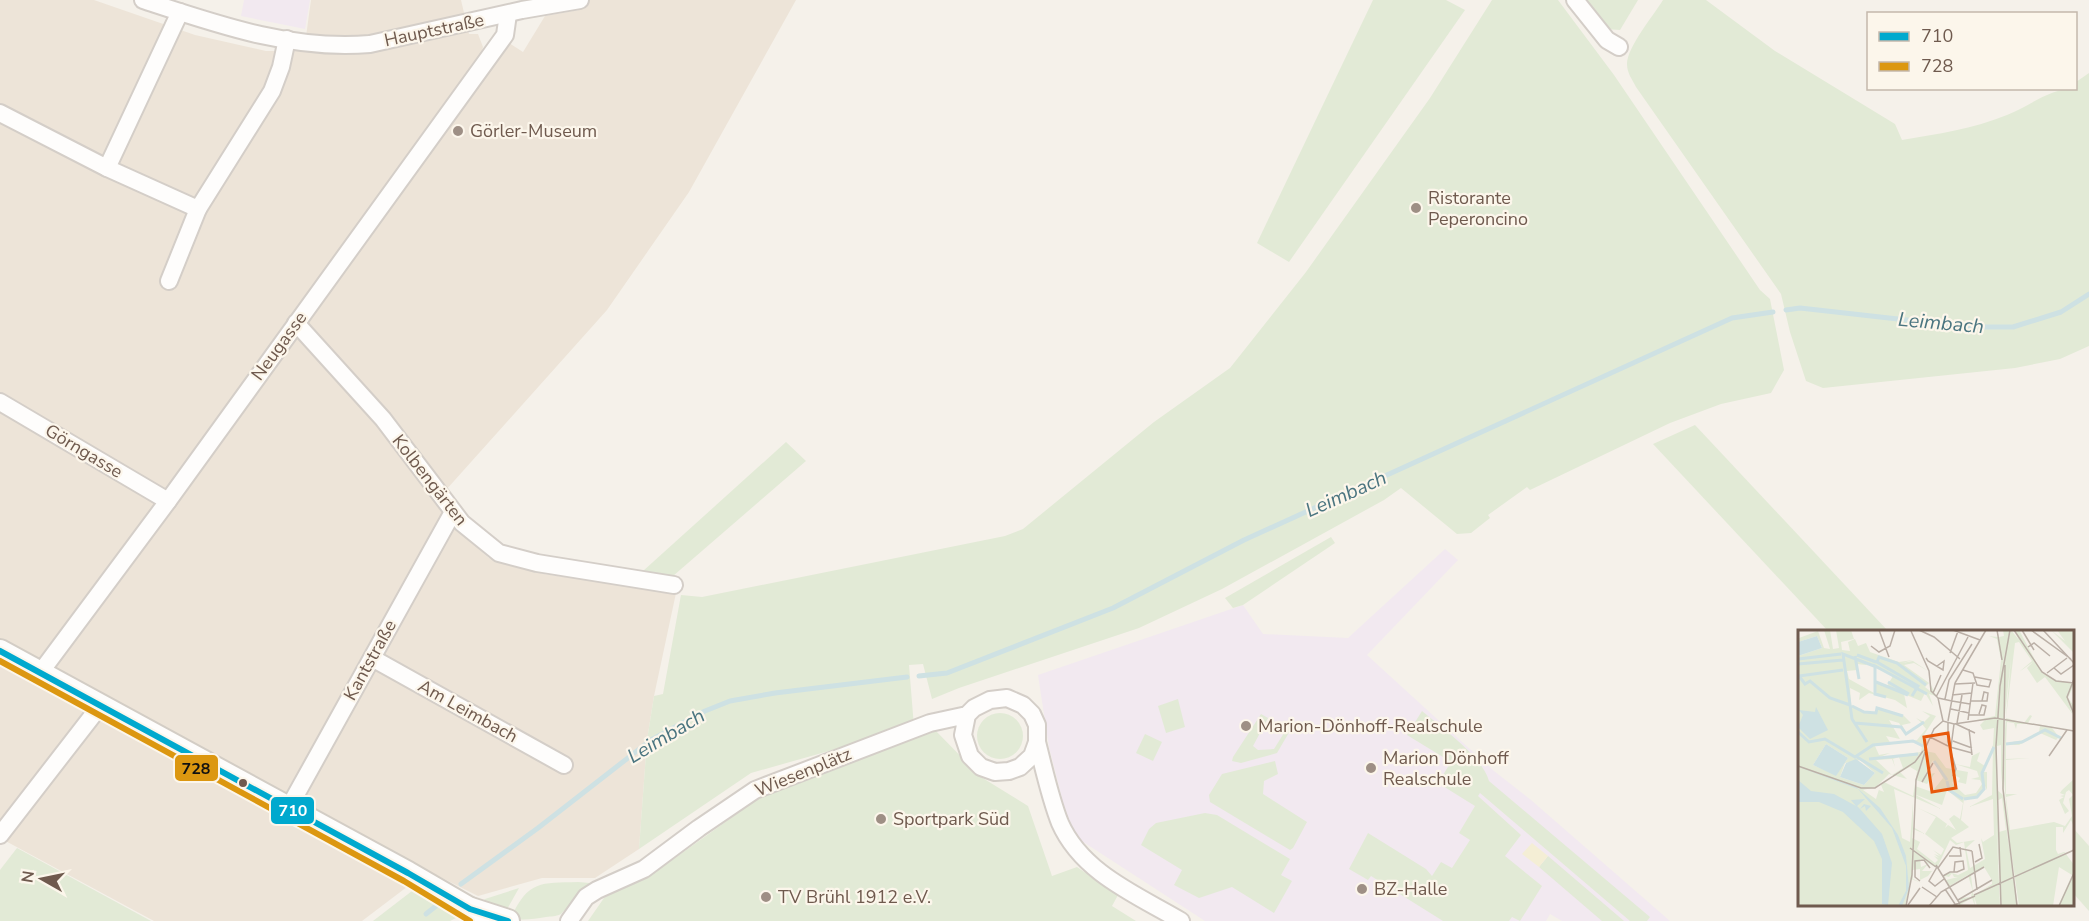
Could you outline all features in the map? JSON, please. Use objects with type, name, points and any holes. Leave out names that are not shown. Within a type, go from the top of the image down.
[{"type":"main road","points":[[0,651],[463,906],[508,921]]},
{"type":"street","name":"Hauptstraße","points":[[142,0],[223,27],[321,45],[345,46],[370,44],[517,8],[580,0]]},
{"type":"street","points":[[1575,0],[1607,40],[1619,47]]},
{"type":"street","name":"Neugasse","points":[[40,673],[168,501],[505,35],[517,8]]},
{"type":"street","points":[[107,168],[180,12]]},
{"type":"street","points":[[169,281],[198,209],[272,91],[281,67],[286,39]]},
{"type":"street","points":[[0,113],[107,168],[198,209]]},
{"type":"street","name":"Kolbengärten","points":[[296,323],[383,419],[462,523],[499,553],[537,563],[674,585]]},
{"type":"street","name":"Görngasse","points":[[0,402],[168,501]]},
{"type":"street","name":"Kantstraße","points":[[288,809],[453,512]]},
{"type":"street","name":"Am Leimbach","points":[[372,658],[564,765]]},
{"type":"street","name":"Wiesenplätz","points":[[569,921],[586,897],[644,869],[754,790],[930,723],[967,715],[974,708],[990,700],[1007,698],[1023,705],[1032,714],[1037,725],[1037,742],[1060,823],[1074,847],[1103,876],[1181,921]]},
{"type":"street","points":[[0,835],[100,706]]},
{"type":"street","points":[[967,715],[963,735],[970,756],[981,766],[995,772],[1010,771],[1020,767],[1032,756],[1037,742]]},
{"type":"shaded area","points":[[0,0],[94,0],[195,35],[266,51],[304,51],[311,0],[461,0],[469,34],[478,34],[483,47],[482,51],[494,58],[509,43],[523,52],[545,16],[579,10],[578,0],[796,0],[689,192],[607,310],[437,500],[458,531],[489,558],[544,574],[676,593],[647,740],[639,849],[595,878],[542,878],[478,896],[428,871],[362,921],[154,921],[0,838]]},
{"type":"shaded area","points":[[244,0],[310,0],[305,29],[241,16]]},
{"type":"shaded area","name":"Marion-Dönhoff-Realschule","points":[[1445,549],[1458,560],[1367,655],[1494,771],[1531,800],[1670,921],[1562,921],[1550,914],[1546,921],[1205,921],[1071,834],[1049,747],[1038,675],[1243,605],[1263,634],[1348,638]]},
{"type":"green space","points":[[1373,0],[1446,0],[1465,10],[1289,262],[1257,243]]},
{"type":"green space","points":[[1492,0],[1558,0],[1614,75],[1760,290],[1770,299],[1784,370],[1771,393],[1721,404],[1670,423],[1530,490],[1527,487],[1488,515],[1490,518],[1471,533],[1457,534],[1401,488],[1384,500],[1222,589],[1139,628],[932,699],[923,664],[909,665],[914,727],[751,773],[639,849],[647,740],[654,696],[663,694],[681,595],[702,597],[1005,536],[1023,529],[1154,422],[1230,368],[1306,272],[1430,98]]},
{"type":"green space","points":[[1584,0],[1638,0],[1620,30],[1606,29]]},
{"type":"green space","points":[[1663,0],[1706,0],[1775,51],[1895,124],[1902,140],[1994,120],[2057,91],[2077,90],[2077,81],[2089,73],[2089,346],[2060,359],[2015,368],[1823,388],[1806,381],[1790,332],[1781,294],[1636,87],[1629,73],[1628,57]]},
{"type":"green space","points":[[1695,425],[1887,630],[1827,630],[1653,444]]},
{"type":"green space","points":[[786,442],[806,461],[673,576],[643,571]]},
{"type":"green space","points":[[1331,537],[1335,543],[1243,605],[1233,608],[1225,598]]},
{"type":"green space","points":[[1178,699],[1185,727],[1166,733],[1158,706]]},
{"type":"green space","points":[[1422,711],[1470,752],[1489,781],[1650,917],[1647,921],[1630,921],[1480,793],[1478,796],[1521,835],[1505,856],[1542,886],[1520,921],[1512,917],[1509,921],[1443,921],[1371,876],[1368,880],[1349,869],[1368,833],[1426,869],[1432,876],[1441,862],[1452,868],[1470,840],[1459,833],[1475,806],[1438,783],[1451,762],[1407,735]]},
{"type":"green space","points":[[1000,713],[1009,714],[1016,720],[1022,727],[1022,745],[1016,752],[1009,758],[1000,759],[991,758],[984,752],[978,745],[977,736],[978,727],[984,720],[991,714]]},
{"type":"green space","points":[[1261,714],[1268,718],[1253,746],[1258,750],[1274,749],[1289,725],[1294,724],[1277,753],[1241,763],[1232,761],[1233,757]]},
{"type":"green space","name":"Sportpark Süd","points":[[935,730],[981,777],[1028,806],[1052,876],[1077,867],[1118,895],[1112,906],[1136,921],[588,921],[604,898],[668,863],[759,798]]},
{"type":"green space","points":[[1145,734],[1162,742],[1153,761],[1136,753]]},
{"type":"green space","points":[[1275,761],[1278,774],[1264,781],[1263,794],[1307,822],[1290,850],[1210,802],[1209,795],[1222,774]]},
{"type":"green space","points":[[1205,813],[1217,815],[1290,859],[1281,875],[1292,881],[1274,913],[1232,887],[1199,898],[1174,885],[1182,870],[1141,845],[1149,829],[1156,823]]},
{"type":"green space","points":[[2074,829],[2089,846],[2089,911],[2074,894]]},
{"type":"green space","points":[[17,848],[151,921],[0,921],[0,870]]},
{"type":"green space","points":[[1548,856],[1624,921],[1602,921],[1539,867]]},
{"type":"green space","points":[[590,883],[561,914],[528,919],[511,918],[523,896],[537,886]]},
{"type":"green space","points":[[519,888],[506,911],[484,900],[485,899]]},
{"type":"green space","points":[[412,891],[456,918],[450,921],[373,921]]},
{"type":"sand","points":[[1532,843],[1548,856],[1539,867],[1522,854]]},
{"type":"waterway","name":"Leimbach","points":[[1786,310],[1800,308],[1969,327],[2013,327],[2061,312],[2089,294]]},
{"type":"waterway","name":"Leimbach","points":[[919,676],[947,673],[1113,608],[1244,540],[1732,318],[1773,312]]},
{"type":"waterway","name":"Leimbach","points":[[461,884],[538,828],[651,740],[705,711],[730,701],[775,693],[907,677]]},
{"type":"waterway","name":"Leimbach","points":[[426,914],[436,906]]},
{"type":"transit line","name":"710","points":[[0,651],[470,909],[508,921]]},
{"type":"transit line","name":"728","points":[[0,661],[404,881],[470,921]]},
{"type":"place","name":"Görler-Museum","points":[[458,131]]},
{"type":"place","name":"Ristorante Peperoncino","points":[[1416,208]]},
{"type":"place","name":"Marion-Dönhoff-Realschule","points":[[1246,726]]},
{"type":"place","name":"Marion Dönhoff Realschule","points":[[1371,768]]},
{"type":"place","name":"Sportpark Süd","points":[[881,819]]},
{"type":"place","name":"BZ-Halle","points":[[1362,889]]},
{"type":"place","name":"TV Brühl 1912 e.V.","points":[[766,897]]}]
